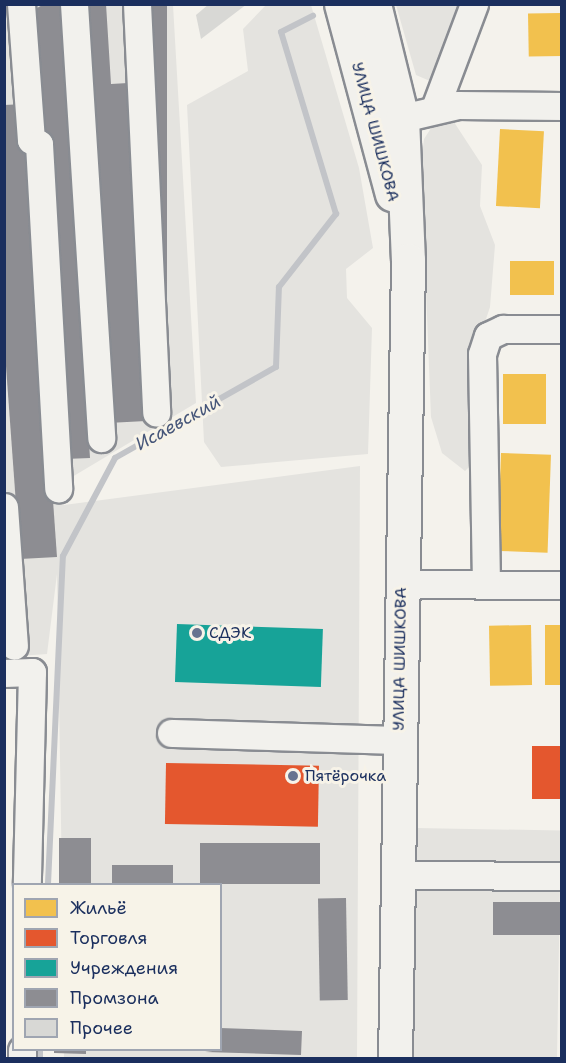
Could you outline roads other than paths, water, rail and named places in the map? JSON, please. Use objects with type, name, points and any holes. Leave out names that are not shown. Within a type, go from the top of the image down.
[{"type":"main road","name":"УЛИЦА ШИШКОВА","points":[[340,4],[408,260]]},
{"type":"main road","name":"УЛИЦА ШИШКОВА","points":[[374,4],[402,118],[408,260],[395,1059]]},
{"type":"street","points":[[4,15],[21,4],[31,140],[39,144],[58,488]]},
{"type":"street","points":[[74,4],[101,438]]},
{"type":"street","points":[[137,4],[156,413]]},
{"type":"street","points":[[435,108],[474,4]]},
{"type":"street","points":[[402,118],[435,108],[561,106]]},
{"type":"street","points":[[486,584],[482,354],[488,336],[504,329],[561,329]]},
{"type":"street","points":[[4,507],[14,646]]},
{"type":"street","points":[[402,584],[561,585]]},
{"type":"street","points":[[4,673],[32,672],[27,883]]},
{"type":"street","points":[[171,733],[399,740]]},
{"type":"street","points":[[397,875],[561,876]]},
{"type":"waterway","name":"Исаевский","points":[[48,883],[63,556],[115,458],[276,367],[279,287],[336,214],[281,32],[313,16]]},
{"type":"waterway","name":"Исаевский","points":[[40,1051],[40,1058]]},
{"type":"place","name":"СДЭК","points":[[197,633]]},
{"type":"place","name":"Пятёрочка","points":[[293,776]]}]
